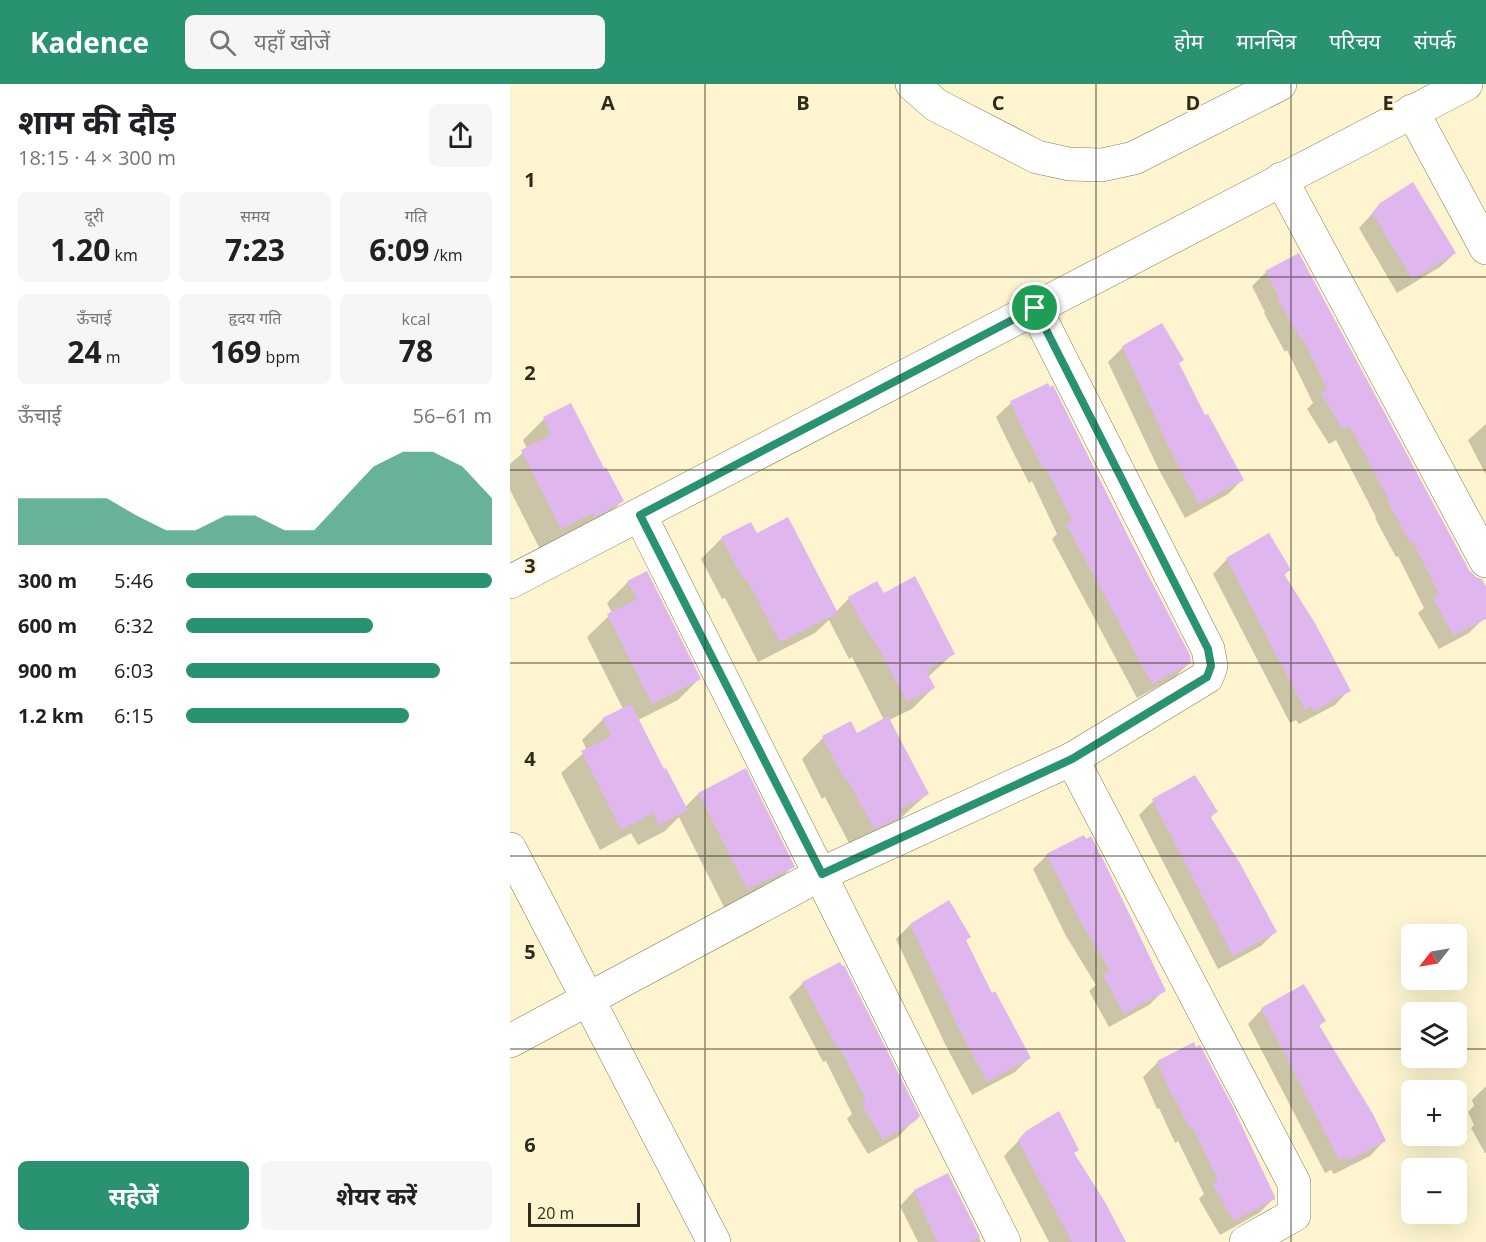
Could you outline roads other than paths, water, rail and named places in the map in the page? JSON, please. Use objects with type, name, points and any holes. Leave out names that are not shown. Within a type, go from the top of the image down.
[{"type":"street","points":[[912,84],[936,105],[1037,157],[1069,164],[1102,165],[1134,158],[1280,84]]},
{"type":"street","points":[[510,582],[1466,84]]},
{"type":"street","points":[[1412,111],[1486,248]]},
{"type":"street","points":[[1281,179],[1486,561]]},
{"type":"street","points":[[510,1041],[822,874],[1072,759],[1207,677],[1211,666],[1208,649],[1035,308]]},
{"type":"street","points":[[640,515],[822,874],[1004,1242]]},
{"type":"street","points":[[1072,759],[1294,1183],[1294,1215],[1246,1242]]},
{"type":"street","points":[[510,849],[714,1242]]}]
